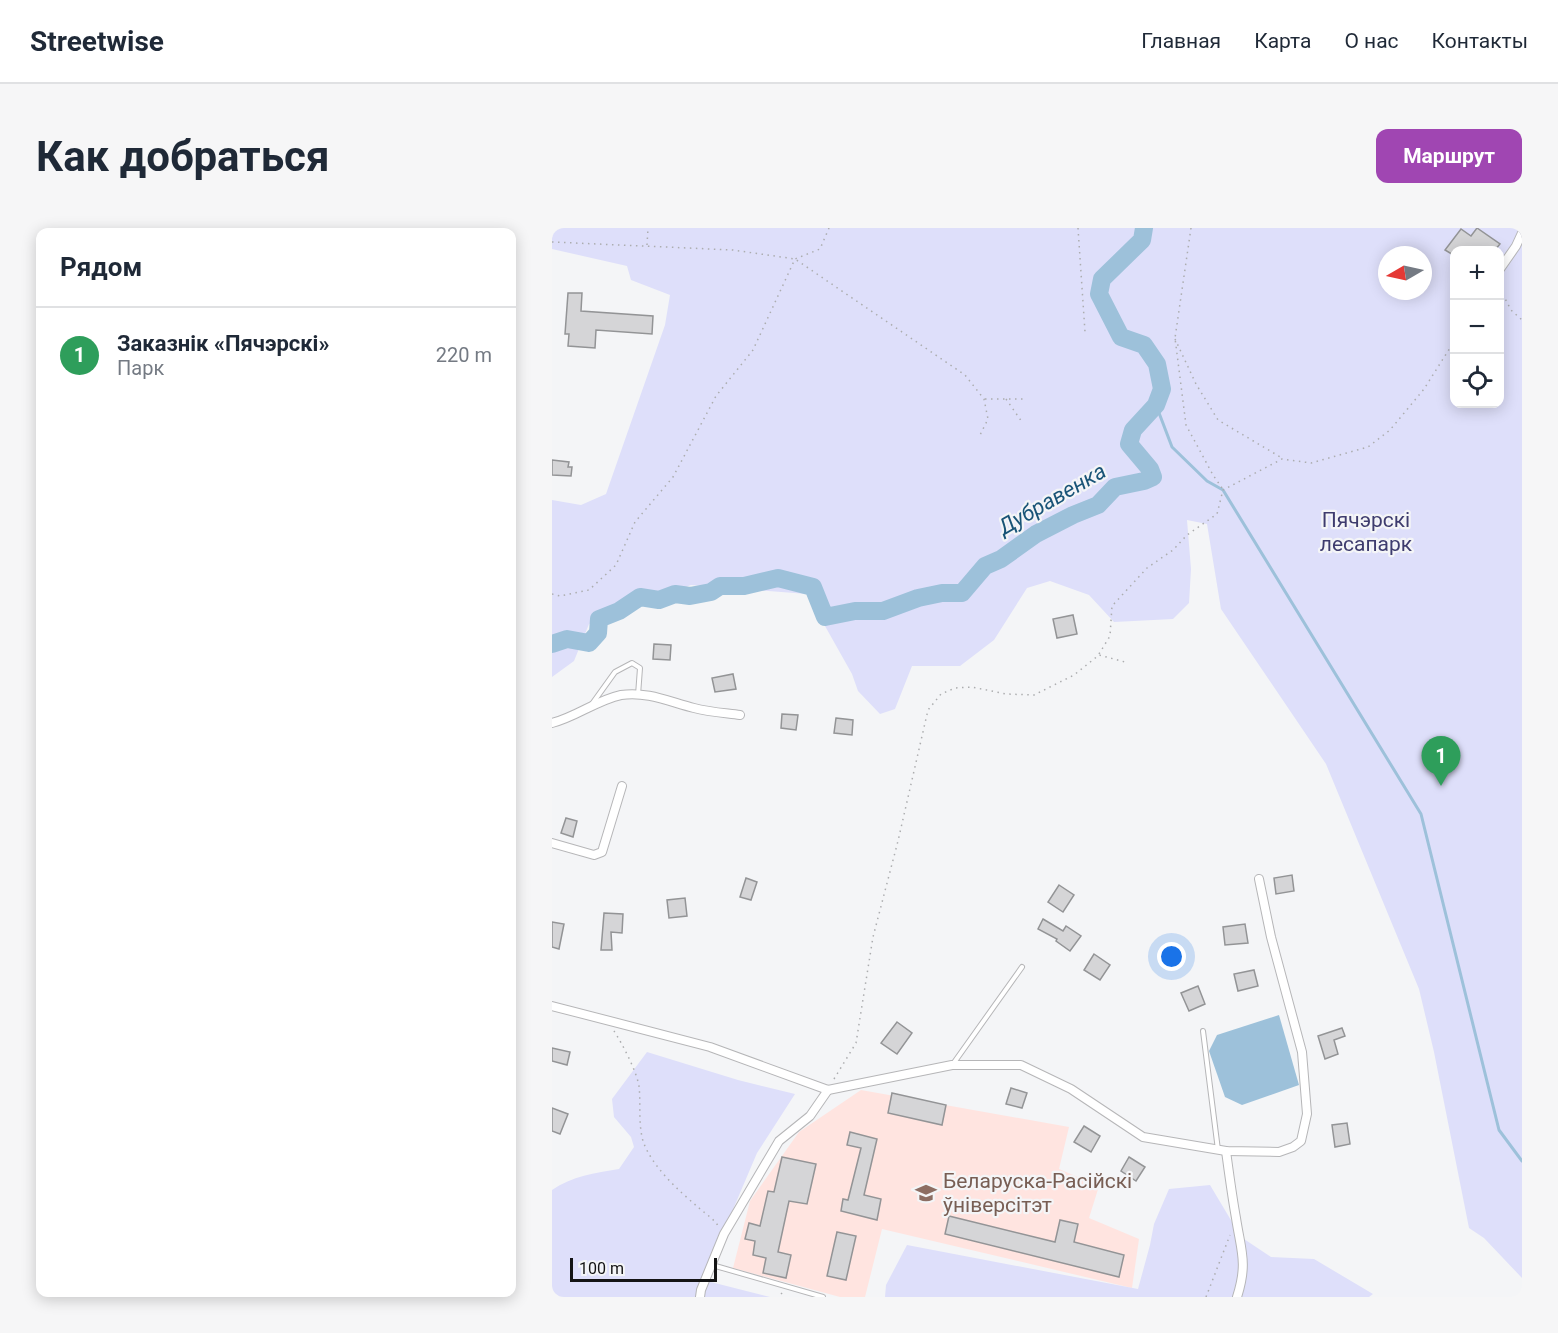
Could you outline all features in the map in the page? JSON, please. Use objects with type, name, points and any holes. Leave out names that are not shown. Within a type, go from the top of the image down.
[{"type":"street","points":[[1504,262],[1522,233]]},
{"type":"street","points":[[552,723],[623,695],[664,698],[694,709],[740,715]]},
{"type":"street","points":[[552,843],[594,855],[602,852],[622,786]]},
{"type":"street","points":[[552,1005],[710,1047],[828,1090],[952,1065],[1021,1065],[1071,1089],[1143,1137],[1222,1151],[1279,1152],[1301,1141],[1307,1114],[1302,1053],[1271,937],[1259,879]]},
{"type":"street","points":[[700,1297],[724,1234],[779,1141],[810,1116],[828,1090]]},
{"type":"street","points":[[1222,1151],[1242,1245],[1243,1277],[1236,1297]]},
{"type":"lane","points":[[590,707],[615,672],[632,663],[640,668],[638,695]]},
{"type":"lane","points":[[952,1065],[1022,967]]},
{"type":"lane","points":[[1203,1031],[1222,1151]]},
{"type":"lane","points":[[711,1264],[823,1297]]},
{"type":"path","points":[[647,246],[648,228]]},
{"type":"path","points":[[552,594],[560,596],[589,590],[616,565],[635,522],[673,477],[716,396],[753,350],[795,259],[820,249],[829,228]]},
{"type":"path","points":[[1078,228],[1085,332]]},
{"type":"path","points":[[1191,228],[1175,338],[1186,424],[1212,475],[1223,490]]},
{"type":"path","points":[[552,242],[733,250],[795,259],[965,375],[984,399],[988,419],[979,437]]},
{"type":"path","points":[[1504,297],[1511,310],[1522,320]]},
{"type":"path","points":[[1175,338],[1196,384],[1218,420],[1282,459],[1311,463],[1368,447],[1390,430],[1417,397],[1450,348]]},
{"type":"path","points":[[984,399],[1023,399]]},
{"type":"path","points":[[1006,399],[1022,422]]},
{"type":"path","points":[[828,1090],[856,1043],[873,937],[928,710],[941,694],[955,688],[972,687],[1006,694],[1034,695],[1074,675],[1099,655],[1110,636],[1112,606],[1147,568],[1173,550],[1186,535],[1216,514],[1223,490],[1282,459]]},
{"type":"path","points":[[1099,655],[1125,662]]},
{"type":"path","points":[[608,1020],[622,1043],[639,1084],[639,1115],[643,1141],[648,1151],[665,1177],[701,1211],[714,1219],[724,1234]]},
{"type":"path","points":[[1206,1297],[1236,1221]]},
{"type":"shaded area","points":[[1279,1015],[1299,1085],[1242,1105],[1225,1097],[1209,1051],[1217,1035]]},
{"type":"shaded area","name":"Беларуска-Расійскі ўніверсітэт","points":[[861,1090],[1069,1127],[1059,1169],[1099,1186],[1089,1218],[1139,1239],[1132,1288],[882,1229],[865,1297],[840,1297],[733,1268],[750,1201],[799,1132]]},
{"type":"green space","name":"Пячэрскі лесапарк","points":[[552,228],[1522,228],[1522,1278],[1484,1238],[1469,1228],[1419,989],[1326,764],[1221,609],[1207,524],[1187,520],[1191,569],[1189,603],[1173,619],[1114,622],[1089,595],[1050,581],[1027,588],[994,640],[960,666],[912,666],[895,709],[880,714],[858,691],[852,674],[807,594],[691,585],[589,624],[574,661],[552,677],[552,500],[581,505],[606,494],[665,325],[670,295],[631,280],[627,266],[552,249]]},
{"type":"green space","points":[[647,1052],[738,1080],[795,1094],[757,1153],[703,1280],[770,1297],[552,1297],[552,1190],[576,1178],[619,1169],[634,1147],[631,1137],[614,1117],[612,1099]]},
{"type":"green space","points":[[1210,1185],[1241,1237],[1271,1257],[1314,1259],[1373,1294],[1369,1297],[885,1297],[886,1285],[907,1245],[1138,1289],[1154,1224],[1169,1189]]},
{"type":"building","points":[[1477,228],[1500,244],[1498,246],[1450,246],[1450,253],[1445,250],[1461,229],[1471,236]]},
{"type":"building","points":[[568,293],[582,293],[581,311],[653,316],[652,334],[596,330],[595,348],[568,346],[569,334],[565,334]]},
{"type":"building","points":[[552,460],[569,462],[568,467],[572,467],[571,476],[552,475]]},
{"type":"building","points":[[1073,615],[1077,634],[1057,638],[1053,619]]},
{"type":"building","points":[[654,644],[671,645],[670,660],[653,659]]},
{"type":"building","points":[[733,674],[736,689],[715,692],[712,678]]},
{"type":"building","points":[[782,714],[798,715],[796,730],[781,728]]},
{"type":"building","points":[[836,718],[853,720],[852,735],[834,733]]},
{"type":"building","points":[[566,818],[577,821],[573,837],[561,833]]},
{"type":"building","points":[[1292,875],[1294,891],[1276,894],[1274,878]]},
{"type":"building","points":[[746,878],[757,882],[751,900],[740,897]]},
{"type":"building","points":[[1059,885],[1074,895],[1063,912],[1048,902]]},
{"type":"building","points":[[685,898],[687,916],[669,918],[667,900]]},
{"type":"building","points":[[604,913],[623,914],[622,933],[611,932],[612,950],[601,950]]},
{"type":"building","points":[[1043,919],[1063,931],[1066,926],[1081,936],[1070,951],[1056,941],[1057,939],[1038,929]]},
{"type":"building","points":[[552,922],[564,924],[559,949],[552,947]]},
{"type":"building","points":[[1245,924],[1248,943],[1225,945],[1223,927]]},
{"type":"building","points":[[1094,954],[1110,965],[1100,980],[1084,970]]},
{"type":"building","points":[[1254,970],[1258,986],[1238,991],[1234,974]]},
{"type":"building","points":[[1198,986],[1205,1004],[1189,1011],[1181,993]]},
{"type":"building","points":[[897,1022],[912,1033],[897,1054],[881,1043]]},
{"type":"building","points":[[1342,1028],[1345,1036],[1334,1040],[1338,1054],[1325,1059],[1318,1036]]},
{"type":"building","points":[[552,1048],[570,1052],[567,1065],[552,1061]]},
{"type":"building","points":[[1011,1088],[1027,1093],[1022,1108],[1006,1104]]},
{"type":"building","points":[[892,1093],[946,1105],[942,1125],[888,1113]]},
{"type":"building","points":[[552,1108],[568,1114],[560,1134],[552,1131]]},
{"type":"building","points":[[1347,1123],[1350,1144],[1335,1147],[1332,1125]]},
{"type":"building","points":[[1084,1126],[1100,1136],[1091,1152],[1074,1142]]},
{"type":"building","points":[[850,1132],[877,1139],[864,1195],[881,1199],[877,1220],[841,1211],[843,1199],[848,1200],[861,1148],[847,1145]]},
{"type":"building","points":[[782,1157],[816,1164],[807,1204],[789,1201],[778,1252],[791,1255],[786,1278],[763,1273],[766,1258],[753,1255],[755,1241],[745,1239],[749,1223],[760,1226],[768,1191],[774,1192]]},
{"type":"building","points":[[1129,1157],[1145,1167],[1136,1181],[1121,1171]]},
{"type":"building","points":[[949,1216],[1055,1242],[1060,1220],[1078,1224],[1074,1242],[1124,1255],[1119,1277],[945,1234]]},
{"type":"building","points":[[837,1232],[856,1236],[846,1280],[827,1276]]},
{"type":"waterway","name":"Дубравенка","points":[[552,644],[567,639],[589,643],[598,633],[599,619],[619,611],[640,597],[659,600],[675,594],[690,596],[711,592],[720,586],[744,586],[778,578],[813,587],[825,617],[855,611],[883,611],[918,598],[942,593],[962,593],[985,566],[1001,559],[1036,534],[1098,505],[1115,487],[1153,477],[1150,469],[1129,444],[1133,430],[1156,405],[1162,389],[1157,364],[1144,345],[1121,337],[1099,294],[1102,279],[1142,240],[1144,228]]},
{"type":"waterway","points":[[1156,405],[1172,447],[1207,481],[1223,490],[1421,814],[1499,1130],[1522,1161]]},
{"type":"place","name":"Заказнік «Пячэрскі»","points":[[1441,786]]},
{"type":"place","name":"Беларуска-Расійскі ўніверсітэт","points":[[926,1193]]}]
